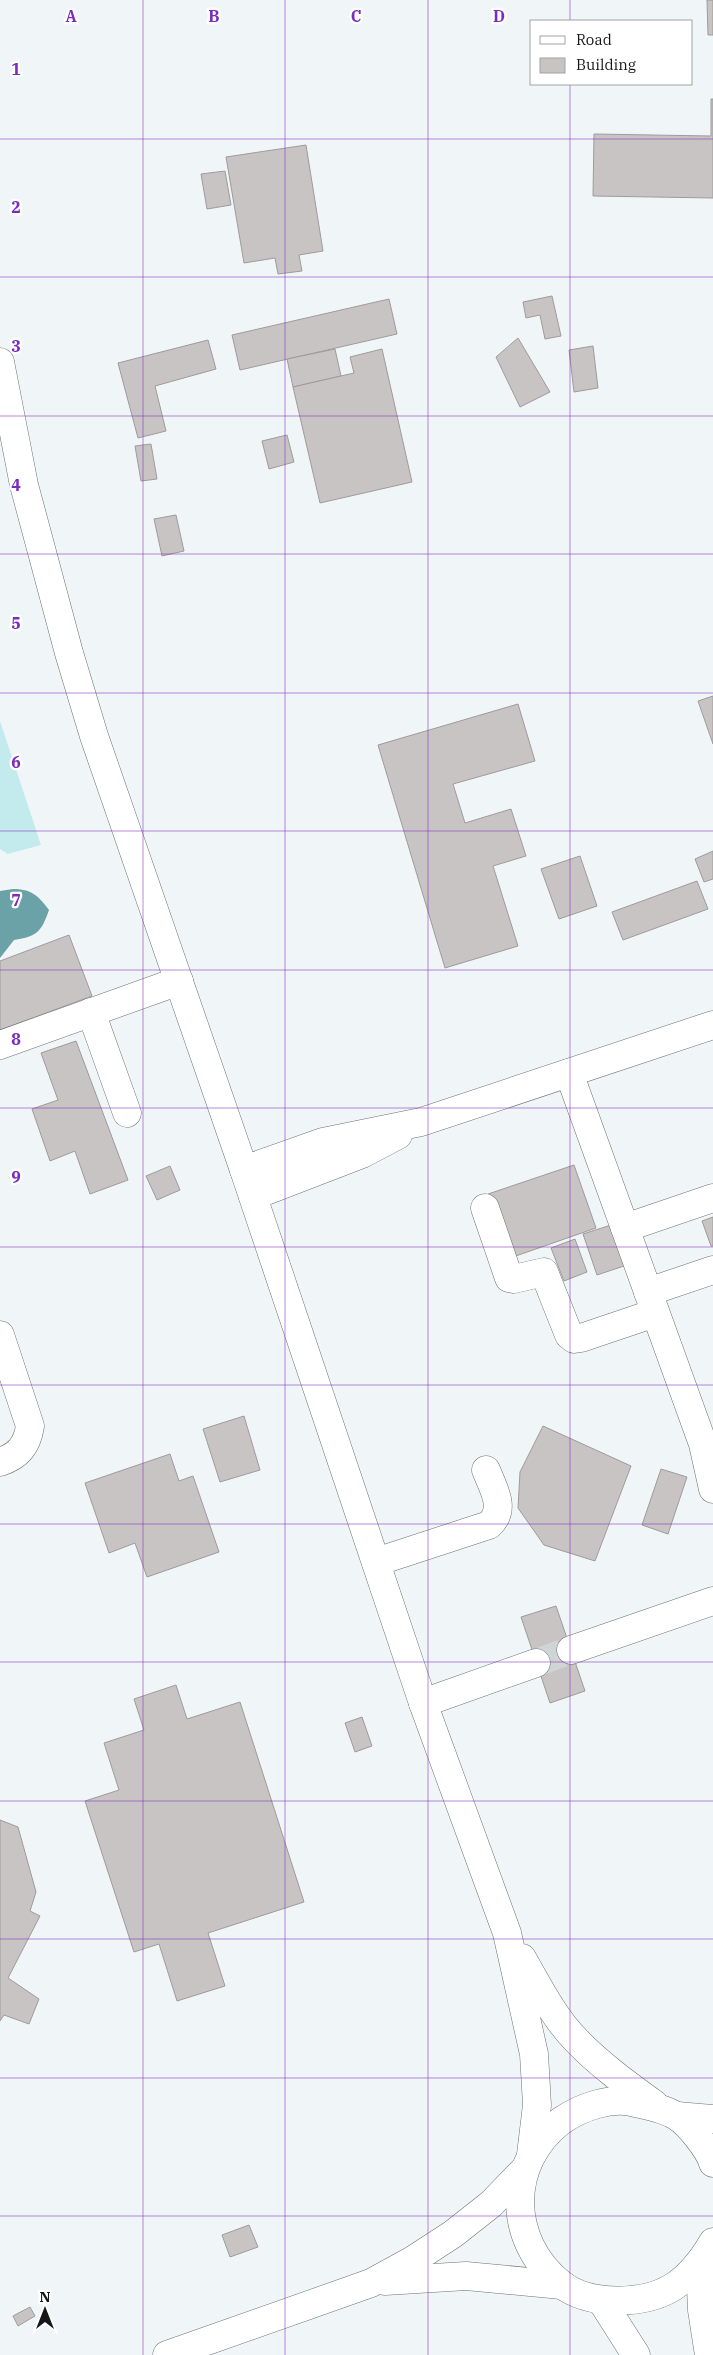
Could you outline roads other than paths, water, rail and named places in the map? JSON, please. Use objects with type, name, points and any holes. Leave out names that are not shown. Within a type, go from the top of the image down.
[{"type":"street","points":[[0,362],[3,391],[24,485],[68,653],[423,1703],[507,1933],[534,2054],[537,2105],[528,2163],[519,2201],[524,2233],[539,2262],[562,2285]]},
{"type":"street","points":[[0,1045],[179,981]]},
{"type":"street","points":[[91,1012],[126,1113]]},
{"type":"street","points":[[244,1170],[323,1142],[421,1122],[713,1025]]},
{"type":"street","points":[[569,1073],[703,1444],[713,1489]]},
{"type":"street","points":[[253,1196],[362,1154],[421,1122]]},
{"type":"street","points":[[625,1228],[713,1198]]},
{"type":"street","points":[[485,1208],[509,1278],[514,1280],[544,1272],[569,1335],[574,1339],[581,1338],[713,1270]]},
{"type":"street","points":[[0,1335],[30,1426],[28,1439],[21,1450],[10,1459],[0,1462]]},
{"type":"street","points":[[376,1562],[488,1525],[496,1518],[499,1509],[486,1470]]},
{"type":"street","points":[[571,1650],[713,1601]]},
{"type":"street","points":[[423,1703],[536,1663]]},
{"type":"street","points":[[507,1933],[544,1996],[576,2041],[618,2078],[669,2113],[697,2136],[713,2163]]},
{"type":"street","points":[[167,2355],[371,2283],[414,2260],[453,2234],[491,2204],[528,2163],[549,2131],[574,2112],[602,2103],[632,2102],[669,2113],[713,2119]]},
{"type":"street","points":[[371,2283],[466,2276],[562,2285],[601,2300],[638,2300],[673,2287],[707,2252]]},
{"type":"street","points":[[707,2252],[702,2310],[708,2355]]},
{"type":"street","points":[[601,2300],[636,2355]]},
{"type":"tunnel","points":[[536,1663],[571,1650]]}]
